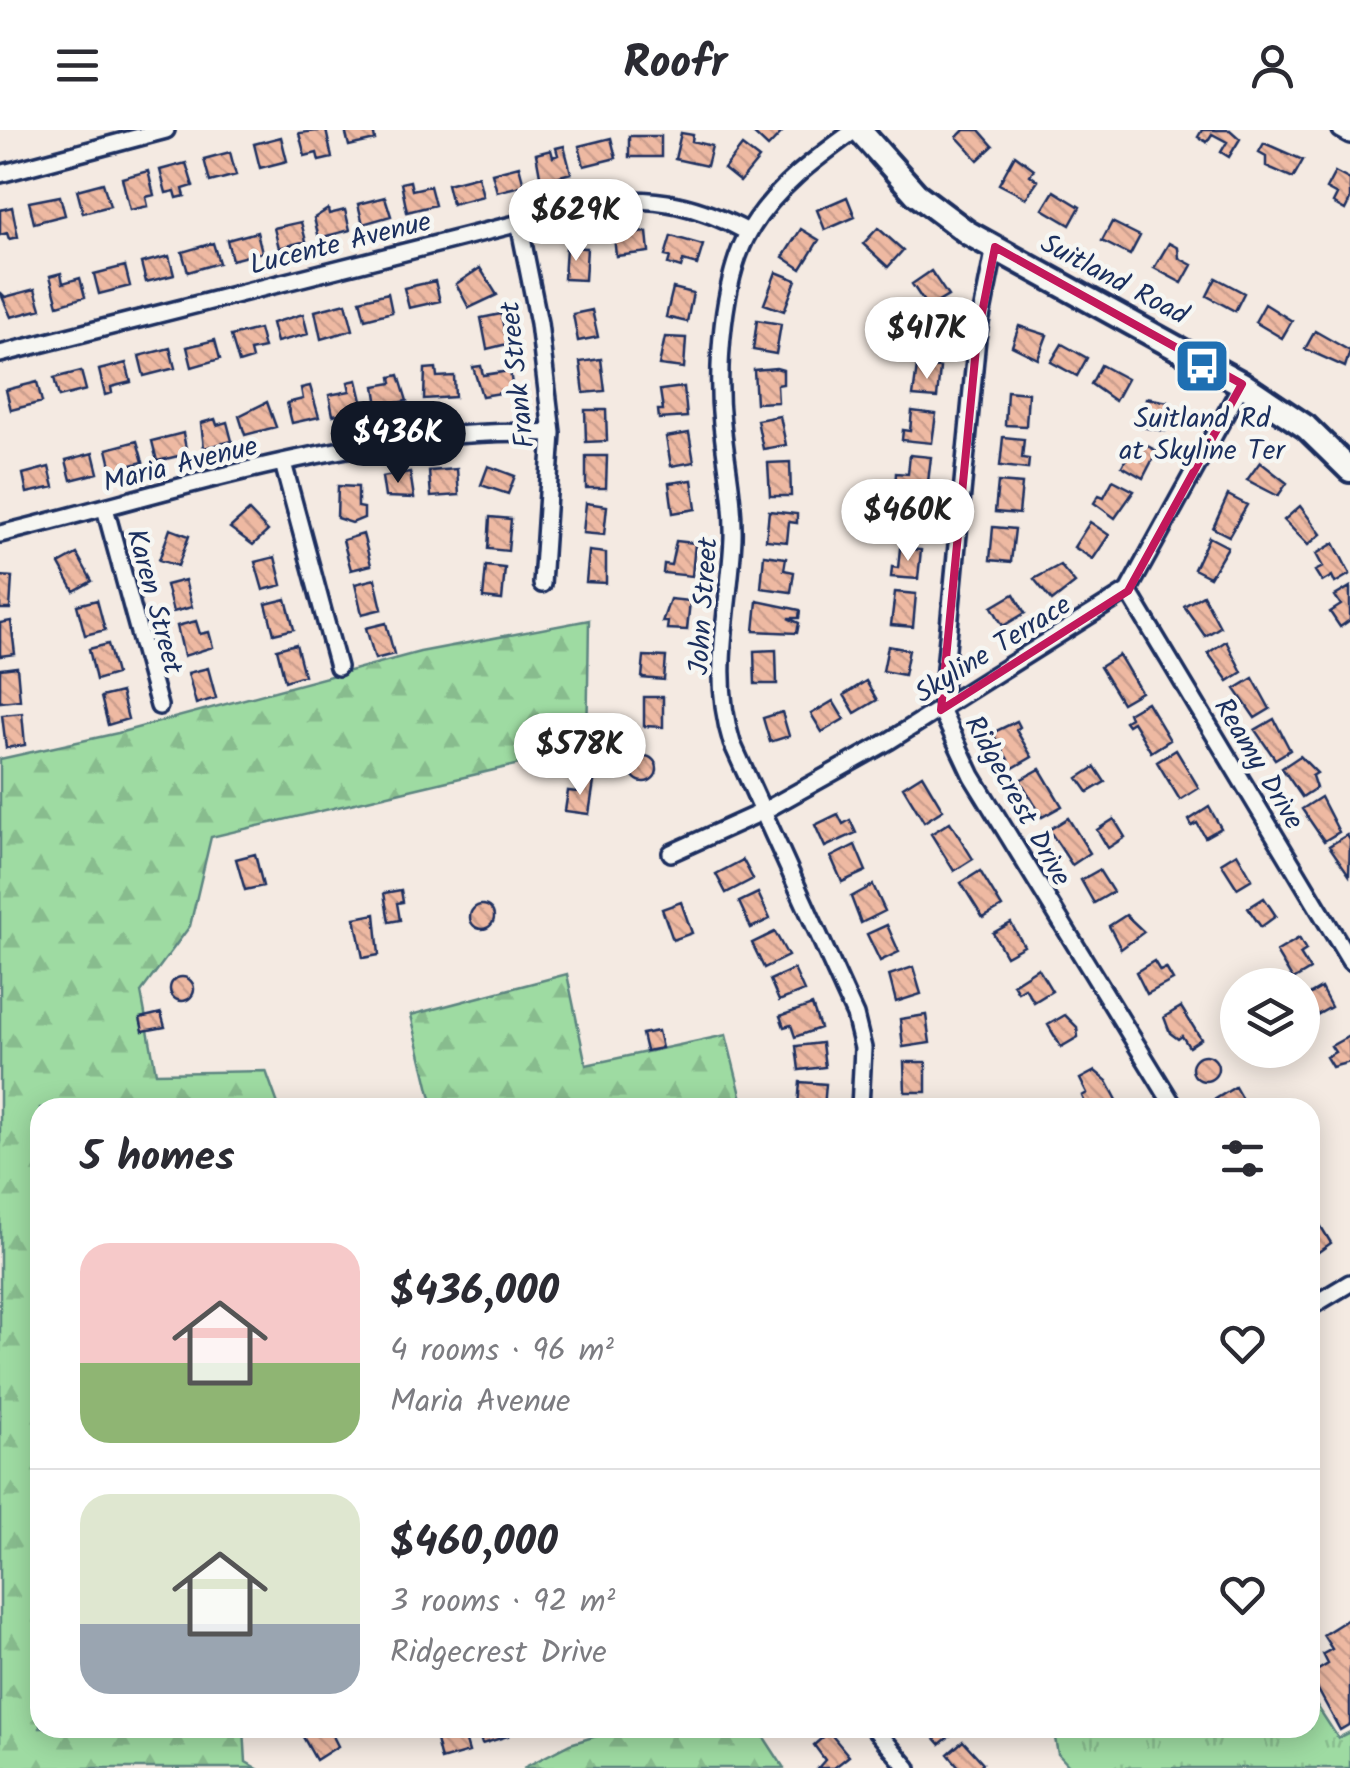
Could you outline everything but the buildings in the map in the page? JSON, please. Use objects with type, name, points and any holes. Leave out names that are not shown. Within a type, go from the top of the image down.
[{"type":"main road","name":"Suitland Road","points":[[857,130],[916,194],[995,247],[1242,384],[1306,427],[1350,470]]},
{"type":"street","points":[[0,174],[166,130]]},
{"type":"street","name":"John Street","points":[[857,130],[801,169],[748,232],[730,293],[720,369],[733,500],[721,674],[722,712],[762,812],[855,1015],[863,1048],[860,1098]]},
{"type":"street","points":[[1340,130],[1350,136]]},
{"type":"street","name":"Lucente Avenue","points":[[0,354],[518,223],[637,198],[694,207],[748,232]]},
{"type":"street","name":"Frank Street","points":[[518,223],[542,340],[552,433],[542,584]]},
{"type":"street","name":"Ridgecrest Drive","points":[[995,247],[982,292],[940,710],[972,776],[1169,1098]]},
{"type":"street","name":"Skyline Terrace","points":[[671,854],[762,812],[940,710],[1128,591],[1242,384]]},
{"type":"street","name":"Maria Avenue","points":[[0,534],[283,463],[416,436],[472,430],[552,433]]},
{"type":"street","points":[[283,463],[338,666]]},
{"type":"street","name":"Karen Street","points":[[105,508],[159,706]]},
{"type":"street","name":"Reamy Drive","points":[[1128,591],[1350,961]]},
{"type":"street","points":[[1320,1301],[1350,1283]]},
{"type":"street","points":[[882,1738],[908,1768]]},
{"type":"highlighted area","points":[[995,247],[1242,384],[1128,591],[941,710],[977,338]]},
{"type":"green space","points":[[589,620],[587,748],[211,837],[190,926],[141,992],[156,1073],[266,1071],[276,1098],[30,1098],[30,1738],[245,1738],[246,1762],[256,1768],[0,1768],[0,759],[118,733],[420,652]]},
{"type":"green space","points":[[567,974],[586,1065],[726,1035],[742,1098],[431,1098],[411,1015]]},
{"type":"green space","points":[[1320,1710],[1338,1738],[1350,1732],[1350,1768],[1071,1768],[1058,1754],[1055,1738],[1320,1738]]},
{"type":"green space","points":[[590,1738],[764,1738],[784,1768],[523,1768]]},
{"type":"place","name":"Suitland Rd at Skyline Ter","points":[[1202,366]]}]
